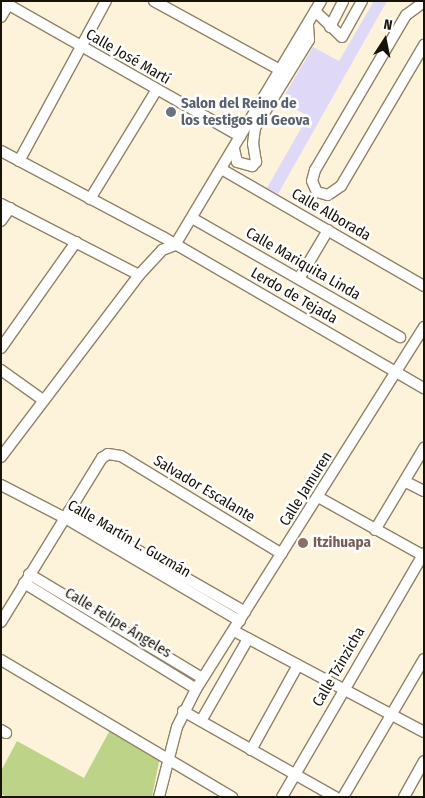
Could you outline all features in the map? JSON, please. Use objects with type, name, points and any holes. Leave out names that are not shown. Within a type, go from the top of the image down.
[{"type":"street","points":[[19,161],[83,47],[106,1]]},
{"type":"street","points":[[154,1],[280,70]]},
{"type":"street","points":[[330,27],[343,1]]},
{"type":"street","points":[[317,5],[330,27],[342,37],[362,1]]},
{"type":"street","points":[[424,2],[406,15],[315,170],[312,181],[317,192],[328,195],[342,186],[424,45]]},
{"type":"street","points":[[1,17],[5,3]]},
{"type":"street","name":"Calle José Martí","points":[[5,3],[156,91],[240,136]]},
{"type":"street","points":[[1,458],[139,275],[162,250],[176,245],[223,170],[240,136],[308,24],[317,5]]},
{"type":"street","points":[[234,149],[238,162],[252,166],[256,162],[253,144],[255,128],[309,40],[308,24]]},
{"type":"street","points":[[90,199],[156,91]]},
{"type":"street","name":"Lerdo de Tejada","points":[[1,151],[176,245],[424,388]]},
{"type":"street","name":"Calle Alborada","points":[[223,170],[424,286]]},
{"type":"street","points":[[1,222],[6,206],[139,275]]},
{"type":"street","name":"Calle Mariquita Linda","points":[[192,218],[400,337]]},
{"type":"street","points":[[299,279],[328,230]]},
{"type":"street","points":[[1,348],[76,242]]},
{"type":"street","name":"Calle Jamuren","points":[[159,797],[167,756],[184,711],[202,678],[234,631],[424,327]]},
{"type":"street","points":[[1,370],[43,400]]},
{"type":"street","points":[[374,530],[406,482],[424,448]]},
{"type":"street","name":"Salvador Escalante","points":[[67,514],[102,458],[108,454],[121,456],[282,554]]},
{"type":"street","points":[[406,482],[424,491]]},
{"type":"street","name":"Calle Martín L. Guzmán","points":[[1,485],[67,514],[242,617]]},
{"type":"street","points":[[318,497],[374,530],[423,555]]},
{"type":"street","points":[[1,622],[67,514]]},
{"type":"street","name":"Calle Tzinzicha","points":[[282,797],[423,555]]},
{"type":"street","name":"Calle Felipe Ángeles","points":[[27,579],[120,629],[202,678]]},
{"type":"street","name":"Calle Felipe Ángeles","points":[[27,579],[114,638],[196,689]]},
{"type":"street","points":[[114,638],[120,629]]},
{"type":"street","points":[[234,631],[424,732]]},
{"type":"street","points":[[201,721],[248,639]]},
{"type":"street","points":[[343,797],[424,658]]},
{"type":"street","points":[[1,660],[167,756],[226,795]]},
{"type":"street","points":[[251,750],[298,665]]},
{"type":"street","points":[[184,711],[335,797]]},
{"type":"street","points":[[404,797],[424,761]]},
{"type":"green space","points":[[110,730],[160,757],[152,797],[7,797],[1,794],[1,771],[17,741],[84,778]]},
{"type":"building","points":[[374,1],[387,1],[278,194],[267,188],[308,116],[281,101],[313,47],[339,61]]},
{"type":"place","name":"Salon del Reino de los testigos di Geova","points":[[171,112]]},
{"type":"place","name":"Itzihuapa","points":[[303,543]]}]
